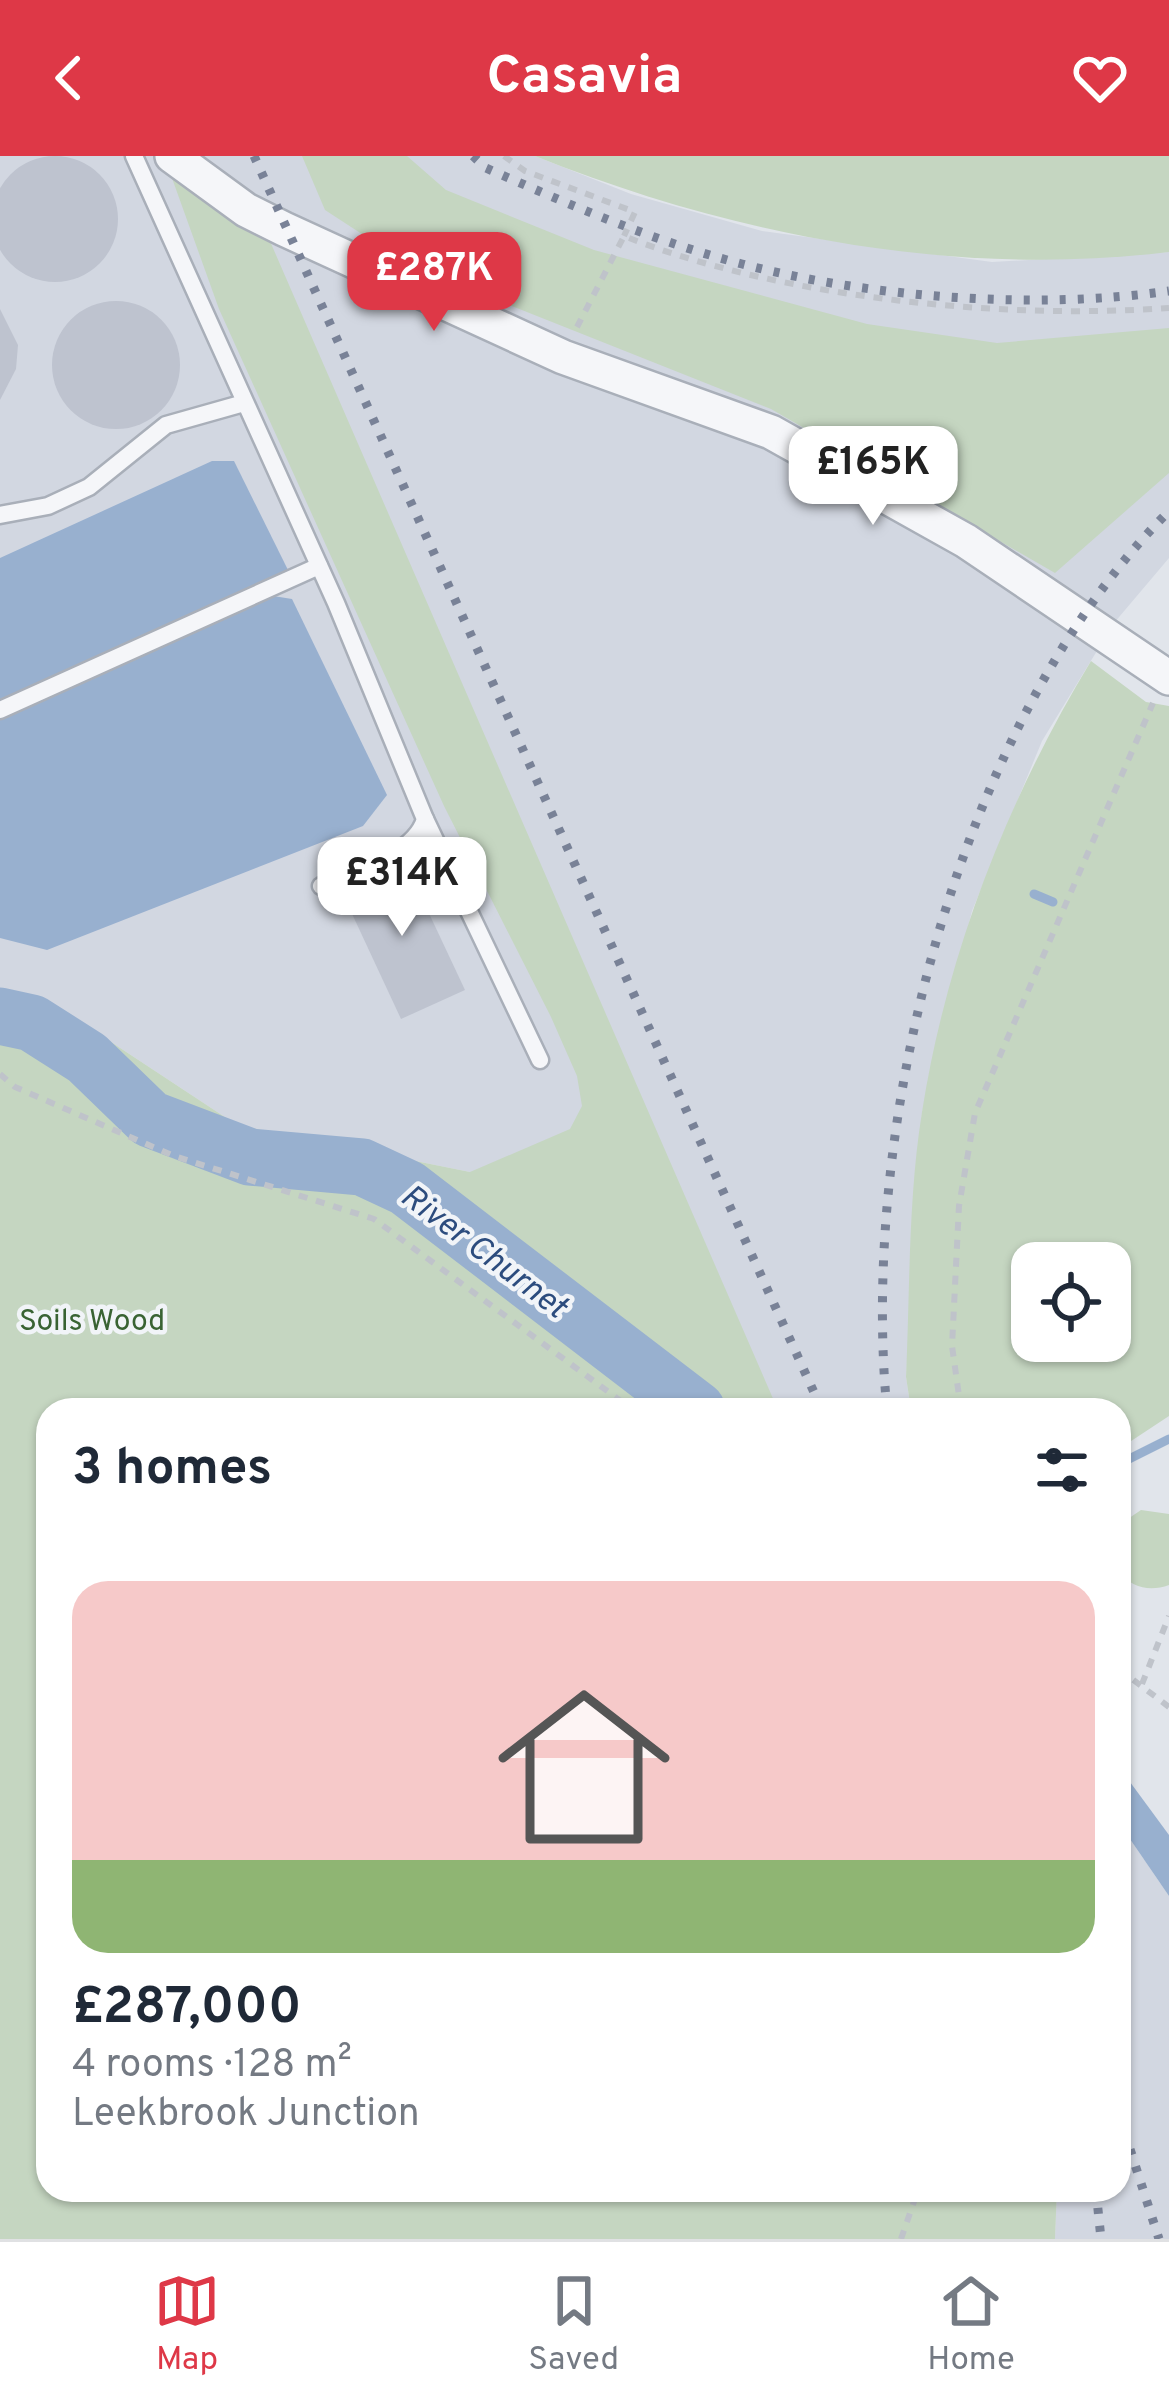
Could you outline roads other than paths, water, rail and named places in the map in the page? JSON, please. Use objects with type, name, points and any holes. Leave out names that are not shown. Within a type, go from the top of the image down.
[{"type":"street","points":[[172,156],[246,210],[563,357],[771,432],[966,541],[1167,678]]},
{"type":"lane","points":[[134,156],[319,566],[425,819],[540,1060]]},
{"type":"lane","points":[[0,515],[49,506],[89,488],[166,425],[244,403]]},
{"type":"lane","points":[[0,710],[319,566]]},
{"type":"lane","points":[[322,886],[406,846],[421,833],[425,819]]},
{"type":"water","points":[[212,461],[234,461],[289,572],[0,702],[0,558]]},
{"type":"water","points":[[267,595],[292,599],[387,795],[363,826],[47,950],[0,938],[0,718]]},
{"type":"water","points":[[1131,1783],[1169,1835],[1169,1896],[1131,1841]]},
{"type":"waterway","points":[[1034,894],[1053,902]]},
{"type":"waterway","name":"River Churnet","points":[[0,1016],[32,1023],[87,1058],[150,1119],[250,1157],[362,1167],[407,1188],[681,1398]]},
{"type":"waterway","points":[[1131,1458],[1169,1439]]},
{"type":"railway","points":[[254,156],[817,1398]]},
{"type":"railway","points":[[473,156],[486,168],[580,209],[709,255],[792,276],[899,292],[1010,300],[1169,291]]},
{"type":"railway","points":[[887,1398],[883,1297],[890,1177],[909,1054],[939,931],[981,811],[1033,699],[1096,598],[1169,511]]},
{"type":"railway","points":[[1131,2152],[1159,2239]]},
{"type":"railway","points":[[1097,2202],[1101,2239]]},
{"type":"park label","name":"Soils Wood","points":[[92,1320]]}]
